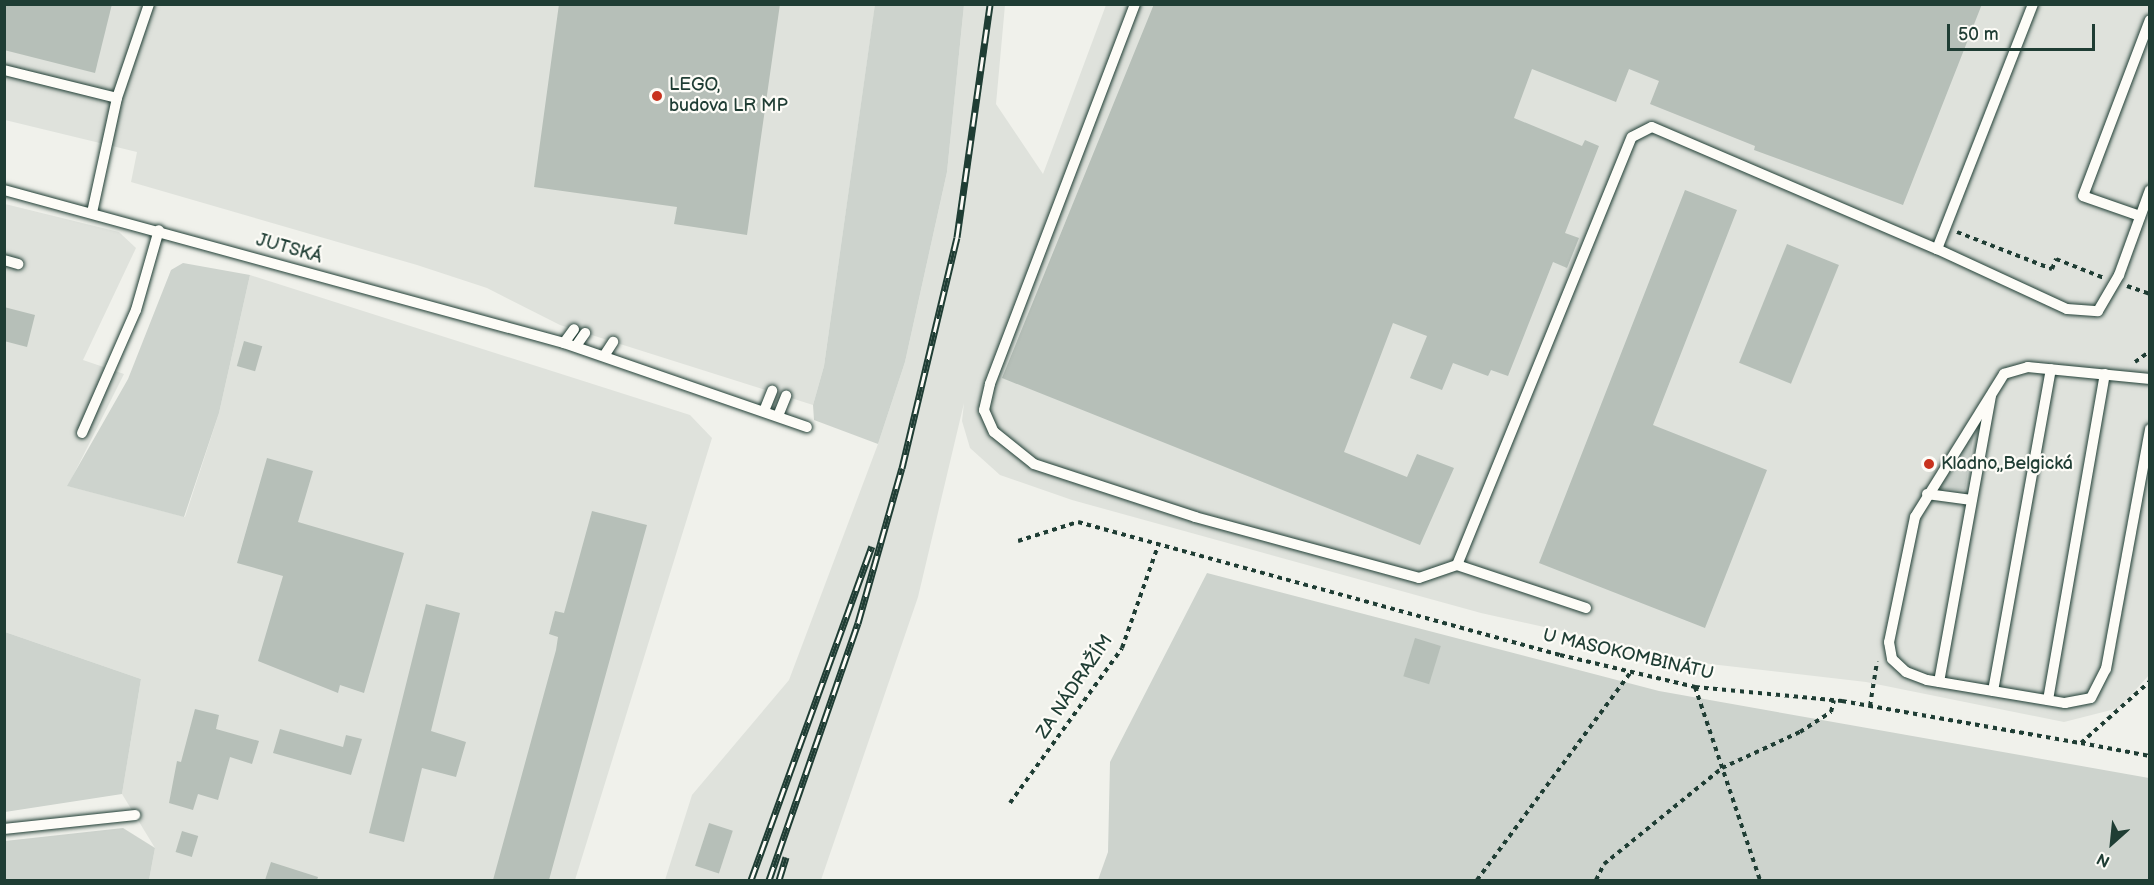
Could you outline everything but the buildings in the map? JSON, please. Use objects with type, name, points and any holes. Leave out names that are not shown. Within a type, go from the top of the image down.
[{"type":"lane","points":[[92,213],[117,98],[148,4]]},
{"type":"lane","points":[[1135,4],[990,384],[984,410],[994,432],[1034,464],[1195,516],[1419,578],[1457,566],[1586,608]]},
{"type":"lane","points":[[1937,249],[2033,4]]},
{"type":"lane","points":[[2140,216],[2083,196],[2150,20]]},
{"type":"lane","points":[[4,70],[117,98]]},
{"type":"lane","points":[[1457,566],[1632,137],[1652,128],[2077,311],[2098,311],[2116,282],[2150,190]]},
{"type":"lane","name":"JUTSKÁ","points":[[4,190],[159,230],[576,346],[807,427]]},
{"type":"lane","points":[[82,433],[136,310],[159,230]]},
{"type":"lane","points":[[4,260],[18,264]]},
{"type":"lane","points":[[564,343],[574,329]]},
{"type":"lane","points":[[576,346],[585,333]]},
{"type":"lane","points":[[604,356],[613,342]]},
{"type":"lane","points":[[2150,379],[2051,369],[2013,368],[1992,390],[1915,517],[1889,642],[1892,659],[1906,672],[1939,682],[2048,700],[2080,703],[2101,686],[2150,429]]},
{"type":"lane","points":[[1993,691],[2051,369]]},
{"type":"lane","points":[[2048,700],[2105,374]]},
{"type":"lane","points":[[1939,682],[1992,390]]},
{"type":"lane","points":[[764,411],[772,391]]},
{"type":"lane","points":[[778,416],[786,396]]},
{"type":"lane","points":[[1927,494],[1972,500]]},
{"type":"lane","points":[[4,829],[135,815]]},
{"type":"path","points":[[1947,227],[2052,269],[2056,259],[2150,294]]},
{"type":"path","name":"U MASOKOMBINÁTU","points":[[1018,541],[1078,522],[1631,672],[1695,687],[1834,700],[2150,756]]},
{"type":"path","name":"ZA NÁDRAŽÍM","points":[[1010,803],[1122,648],[1159,543]]},
{"type":"path","points":[[1476,880],[1631,672]]},
{"type":"path","points":[[2081,743],[2150,681]]},
{"type":"path","points":[[1695,687],[1760,880]]},
{"type":"path","points":[[1596,880],[1604,864],[1722,768],[1800,732],[1831,712],[1834,700]]},
{"type":"shaded area","points":[[875,4],[964,5],[947,172],[905,362],[878,444],[814,420],[813,405],[824,366]]},
{"type":"shaded area","points":[[4,5],[875,5],[824,366],[813,405],[560,325],[487,288],[417,265],[131,182],[137,152],[5,120]]},
{"type":"shaded area","points":[[964,5],[1005,5],[996,104],[1043,174],[1106,5],[2149,5],[2150,674],[2119,708],[2064,722],[1866,682],[1710,664],[1481,613],[1072,500],[1000,475],[970,448],[962,421],[964,403],[918,597],[821,880],[665,880],[692,795],[789,680],[878,444],[905,362],[947,172]]},
{"type":"shaded area","points":[[5,204],[119,232],[136,248],[83,360],[124,374],[68,486],[185,517],[219,413],[250,275],[690,415],[712,438],[575,880],[149,880],[155,848],[122,794],[141,679],[5,632]]},
{"type":"shaded area","points":[[183,263],[250,275],[219,413],[184,517],[67,486],[128,379],[171,270]]},
{"type":"shaded area","points":[[1974,431],[1965,490],[1942,489],[1940,486]]},
{"type":"shaded area","points":[[1207,573],[1659,691],[2149,778],[2149,880],[1098,880],[1108,852],[1110,762]]},
{"type":"shaded area","points":[[5,632],[141,679],[122,794],[5,812]]},
{"type":"shaded area","points":[[123,828],[155,848],[149,880],[5,880],[5,841]]},
{"type":"railway","points":[[769,880],[858,623],[902,468],[957,237],[990,4]]},
{"type":"railway","points":[[751,880],[872,546]]},
{"type":"railway","points":[[779,880],[786,857]]},
{"type":"place","name":"LEGO, budova LR MP","points":[[657,96]]},
{"type":"place","name":"Kladno,,Belgická","points":[[1929,464]]}]
